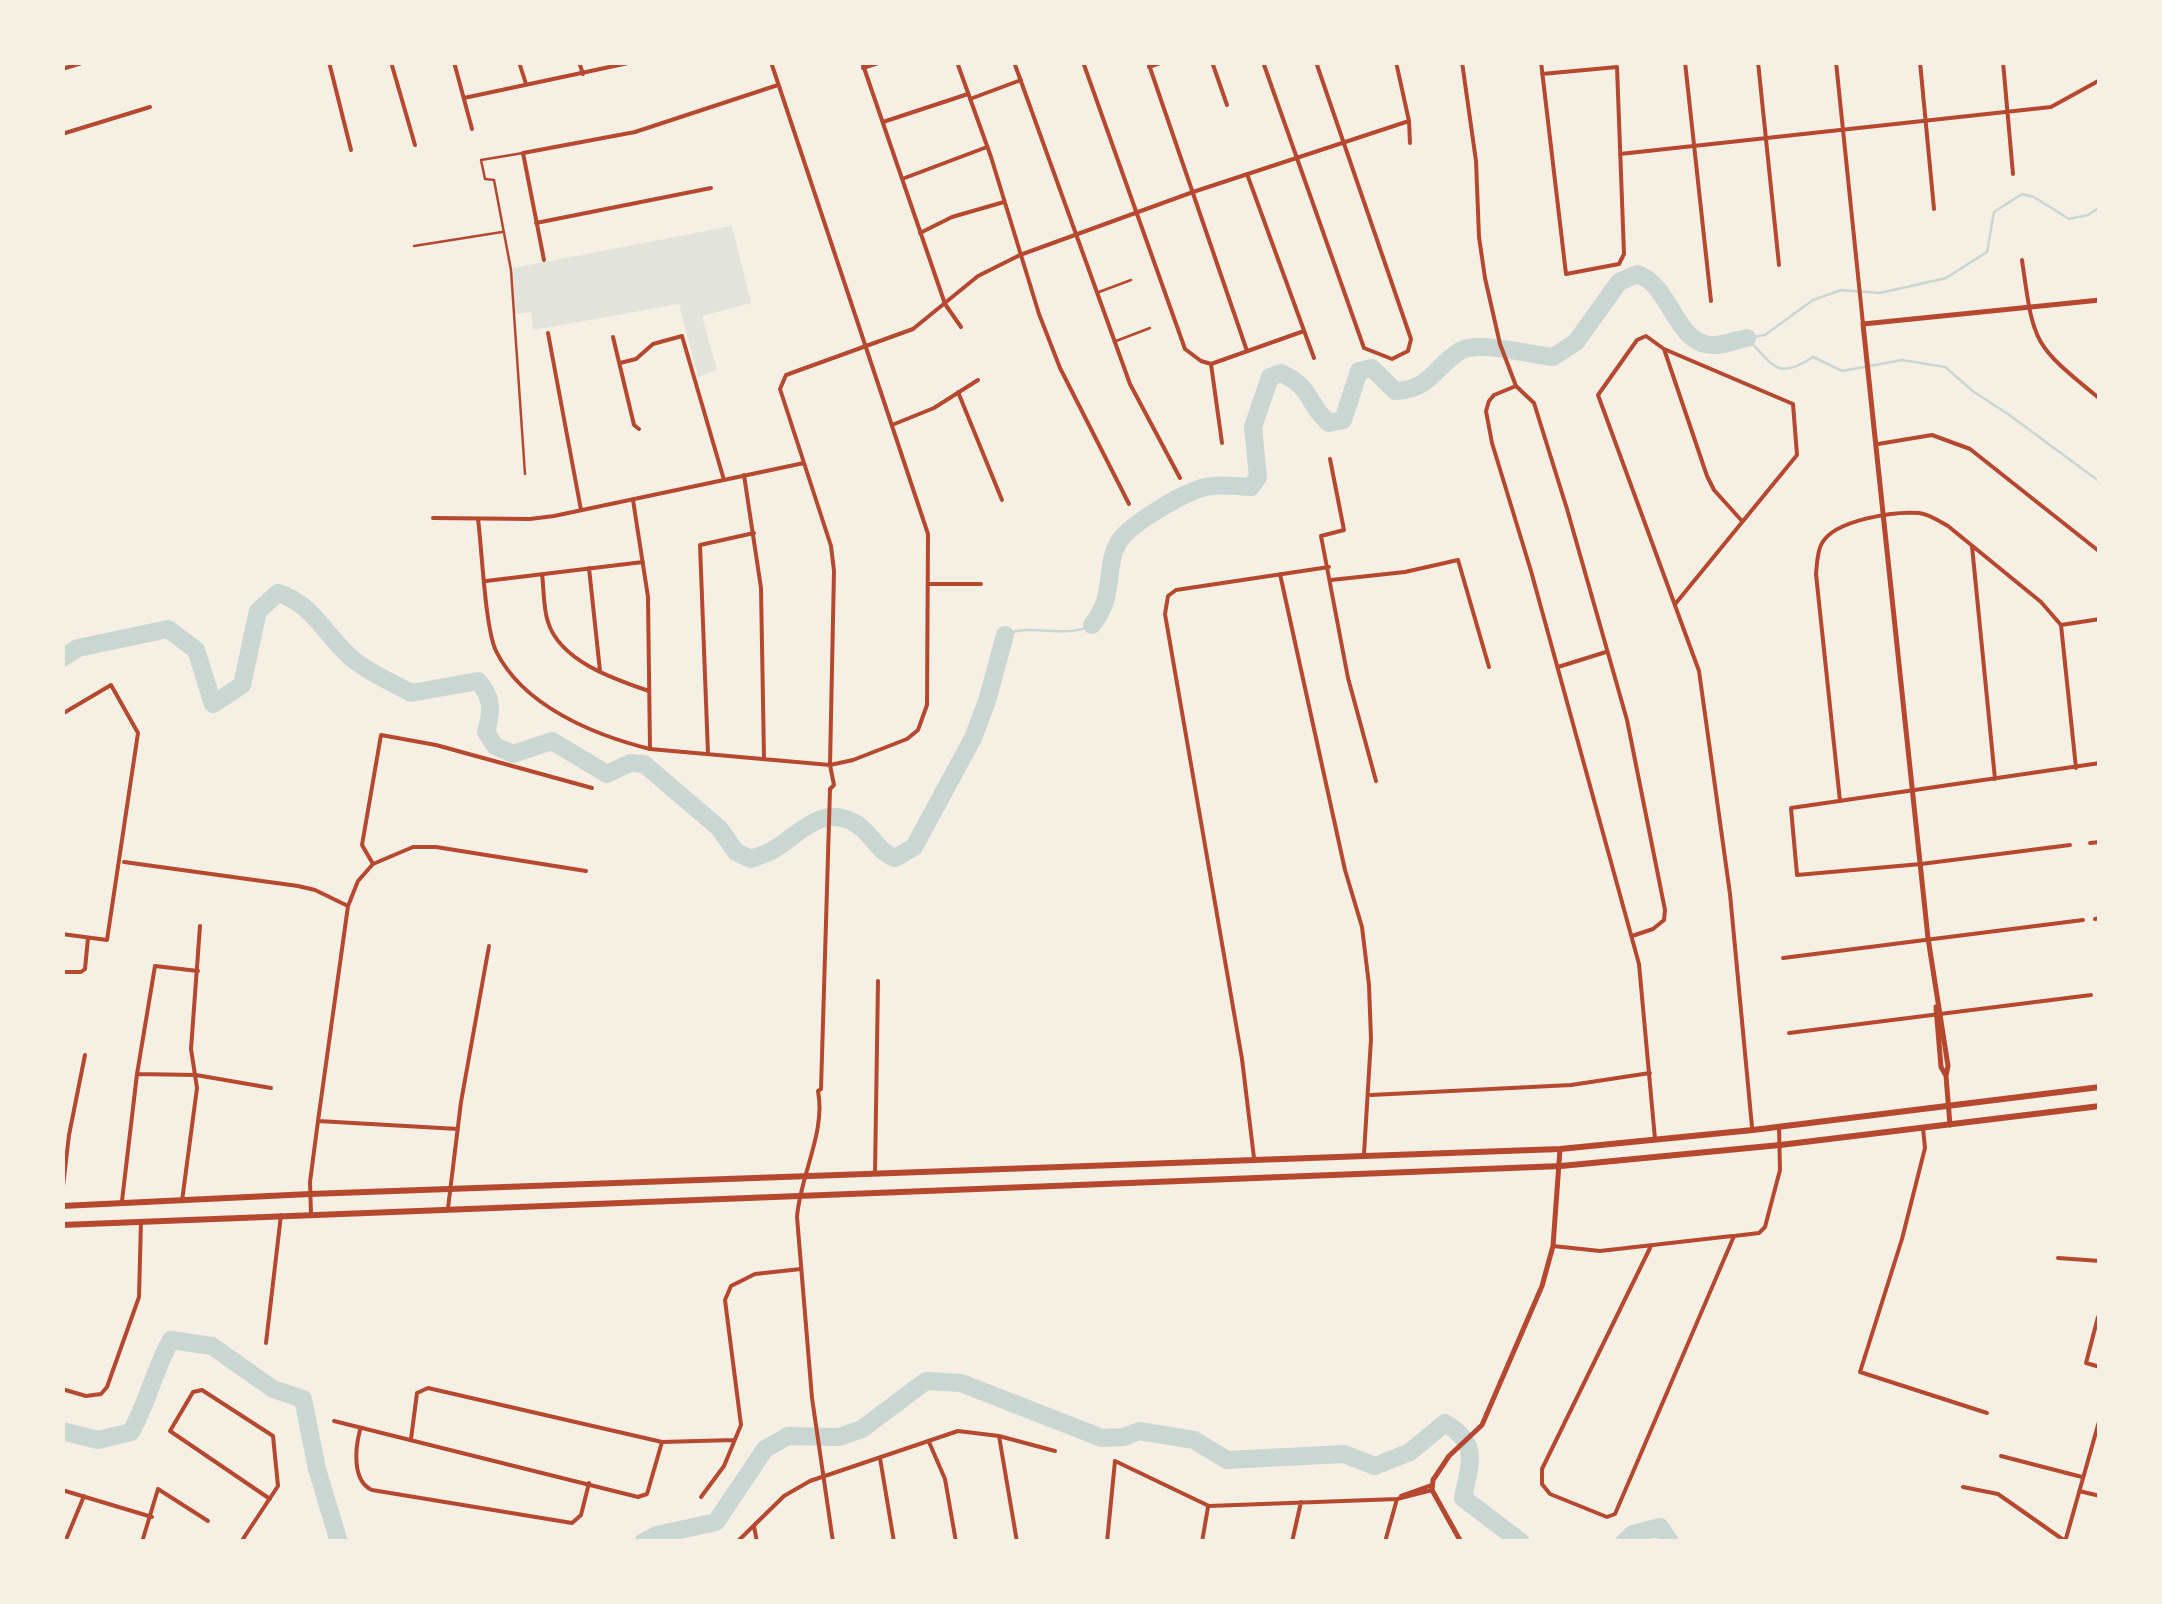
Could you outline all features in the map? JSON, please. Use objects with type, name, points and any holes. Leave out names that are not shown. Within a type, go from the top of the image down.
[{"type":"main road","points":[[62,1206],[1560,1149],[1752,1130],[2100,1086]]},
{"type":"main road","points":[[62,1225],[1561,1166],[1780,1145],[2100,1106]]},
{"type":"main road","points":[[1269,1160],[1270,1178]]},
{"type":"street","points":[[62,69],[84,62]]},
{"type":"street","points":[[328,62],[350,150]]},
{"type":"street","points":[[392,62],[415,145]]},
{"type":"street","points":[[454,62],[472,129]]},
{"type":"street","points":[[520,62],[526,84]]},
{"type":"street","points":[[580,62],[583,74]]},
{"type":"street","points":[[464,98],[633,62]]},
{"type":"street","points":[[478,519],[494,648],[530,693],[578,724],[650,749],[830,764],[887,749],[918,730],[926,705],[928,534],[770,62]]},
{"type":"street","points":[[881,62],[862,65],[944,304],[961,327]]},
{"type":"street","points":[[957,62],[1060,368],[1130,504]]},
{"type":"street","points":[[1014,62],[1130,384],[1180,478]]},
{"type":"street","points":[[1083,62],[1185,349],[1211,364],[1304,332]]},
{"type":"street","points":[[1163,62],[1148,65],[1247,351]]},
{"type":"street","points":[[1212,62],[1227,105]]},
{"type":"street","points":[[1263,62],[1364,348],[1392,360],[1408,351],[1411,340],[1316,62]]},
{"type":"street","points":[[1396,62],[1410,143]]},
{"type":"street","points":[[1462,62],[1476,161],[1479,237],[1502,348],[1516,386],[1534,402],[1632,739],[1665,910],[1664,920],[1654,929],[1632,936]]},
{"type":"street","points":[[1541,62],[1542,74],[1566,274],[1620,264],[1624,254],[1617,67],[1542,74]]},
{"type":"street","points":[[1685,62],[1710,300]]},
{"type":"street","points":[[1758,62],[1779,265]]},
{"type":"street","points":[[1836,62],[1950,1125]]},
{"type":"street","points":[[1920,62],[1934,209]]},
{"type":"street","points":[[2003,62],[2013,174]]},
{"type":"street","points":[[883,122],[1021,80]]},
{"type":"street","points":[[1620,154],[2051,107],[2100,80]]},
{"type":"street","points":[[544,260],[522,153],[635,132],[778,86]]},
{"type":"street","points":[[62,134],[150,108]]},
{"type":"street","points":[[833,1542],[816,1429],[798,1197],[813,1150],[821,1089],[828,802],[834,785],[830,764],[834,571],[827,528],[780,388],[782,381],[786,375],[913,329],[992,267],[1020,255],[1193,192],[1409,122]]},
{"type":"street","points":[[901,179],[987,148]]},
{"type":"street","points":[[1247,174],[1314,358]]},
{"type":"street","points":[[536,223],[711,188]]},
{"type":"street","points":[[920,233],[1004,202]]},
{"type":"street","points":[[2022,260],[2037,342],[2048,357],[2100,398]]},
{"type":"street","points":[[1864,324],[2100,300]]},
{"type":"street","points":[[548,333],[580,510]]},
{"type":"street","points":[[620,363],[636,359],[653,344],[682,336],[724,480]]},
{"type":"street","points":[[1676,603],[1797,455],[1793,404],[1664,349],[1646,336],[1637,340],[1598,394],[1699,670],[1730,894],[1752,1130]]},
{"type":"street","points":[[613,337],[634,425],[639,429]]},
{"type":"street","points":[[1664,349],[1707,476],[1714,490],[1742,521]]},
{"type":"street","points":[[1211,364],[1222,442]]},
{"type":"street","points":[[892,425],[934,408],[978,380]]},
{"type":"street","points":[[1516,386],[1494,394],[1486,411],[1639,964],[1655,1139]]},
{"type":"street","points":[[958,392],[1002,500]]},
{"type":"street","points":[[1878,444],[1932,435],[1970,448],[2100,552]]},
{"type":"street","points":[[1330,459],[1344,530],[1321,536],[1348,678],[1376,781]]},
{"type":"street","points":[[434,518],[530,519],[804,463]]},
{"type":"street","points":[[744,476],[761,588],[764,758]]},
{"type":"street","points":[[633,499],[648,597],[650,749]]},
{"type":"street","points":[[1840,801],[1816,574],[1821,544],[1848,522],[1919,513],[1933,518],[2040,602],[2060,625],[2076,768]]},
{"type":"street","points":[[708,754],[700,545],[754,533]]},
{"type":"street","points":[[1972,546],[1995,779]]},
{"type":"street","points":[[1331,580],[1406,572],[1458,560],[1489,667]]},
{"type":"street","points":[[486,581],[643,562]]},
{"type":"street","points":[[1254,1158],[1242,1059],[1165,614],[1168,596],[1176,590],[1329,567]]},
{"type":"street","points":[[589,568],[600,671]]},
{"type":"street","points":[[542,574],[548,621],[557,640],[600,671],[649,690]]},
{"type":"street","points":[[1280,574],[1345,870],[1362,927],[1369,985],[1369,1095],[1364,1154]]},
{"type":"street","points":[[929,584],[981,584]]},
{"type":"street","points":[[2060,625],[2100,619]]},
{"type":"street","points":[[1558,666],[1608,652]]},
{"type":"street","points":[[62,714],[111,686],[138,733],[122,862],[107,940],[62,934]]},
{"type":"street","points":[[373,864],[362,845],[381,735],[436,745],[592,788]]},
{"type":"street","points":[[2070,845],[1796,876],[1791,808],[2100,763]]},
{"type":"street","points":[[2090,843],[2100,842]]},
{"type":"street","points":[[311,1214],[318,1121],[348,906],[358,880],[373,864],[414,847],[436,847],[586,871]]},
{"type":"street","points":[[122,862],[298,886],[348,906]]},
{"type":"street","points":[[1783,958],[2083,920]]},
{"type":"street","points":[[182,1201],[198,1088],[191,1049],[200,926]]},
{"type":"street","points":[[62,972],[85,969],[88,938]]},
{"type":"street","points":[[448,1208],[489,946]]},
{"type":"street","points":[[122,1203],[155,966],[198,970]]},
{"type":"street","points":[[875,1173],[878,981]]},
{"type":"street","points":[[1789,1033],[2091,994]]},
{"type":"street","points":[[62,1195],[66,1135],[85,1055]]},
{"type":"street","points":[[1369,1095],[1571,1085],[1650,1073]]},
{"type":"street","points":[[137,1074],[196,1075],[271,1088]]},
{"type":"street","points":[[318,1121],[458,1130]]},
{"type":"street","points":[[1553,1246],[1600,1252],[1759,1233],[1765,1227],[1779,1178],[1779,1126]]},
{"type":"street","points":[[1924,1128],[1924,1148],[1902,1239],[1860,1372],[1987,1413]]},
{"type":"street","points":[[1461,1542],[1432,1488],[1438,1470],[1482,1425],[1542,1286],[1553,1246],[1560,1149]]},
{"type":"street","points":[[266,1343],[281,1215]]},
{"type":"street","points":[[62,1389],[86,1396],[101,1394],[108,1387],[139,1297],[142,1221]]},
{"type":"street","points":[[1651,1246],[1542,1469],[1542,1484],[1550,1494],[1607,1517],[1614,1514],[1734,1236]]},
{"type":"street","points":[[2058,1258],[2100,1261]]},
{"type":"street","points":[[701,1497],[724,1466],[741,1425],[725,1300],[730,1286],[755,1274],[801,1269]]},
{"type":"street","points":[[2098,1317],[2086,1363],[2100,1367]]},
{"type":"street","points":[[410,1440],[417,1393],[428,1388],[662,1442],[734,1440]]},
{"type":"street","points":[[241,1542],[270,1499],[278,1486],[274,1436],[202,1390],[193,1392],[170,1431],[270,1499]]},
{"type":"street","points":[[1963,1487],[1998,1494],[2065,1541],[2100,1418]]},
{"type":"street","points":[[334,1421],[638,1496],[647,1494],[662,1442]]},
{"type":"street","points":[[360,1430],[356,1444],[360,1478],[372,1490],[572,1524],[581,1515],[589,1483]]},
{"type":"street","points":[[737,1542],[795,1488],[822,1475],[958,1431],[998,1436],[1055,1451]]},
{"type":"street","points":[[998,1436],[1017,1542]]},
{"type":"street","points":[[929,1442],[945,1479],[956,1542]]},
{"type":"street","points":[[2000,1456],[2082,1477]]},
{"type":"street","points":[[880,1458],[894,1542]]},
{"type":"street","points":[[1107,1542],[1115,1461],[1208,1506],[1397,1499],[1432,1488]]},
{"type":"street","points":[[142,1542],[158,1488],[208,1521]]},
{"type":"street","points":[[62,1490],[152,1518]]},
{"type":"street","points":[[2079,1491],[2100,1496]]},
{"type":"street","points":[[65,1542],[84,1496]]},
{"type":"street","points":[[1384,1542],[1397,1499]]},
{"type":"street","points":[[1292,1542],[1302,1501]]},
{"type":"street","points":[[1202,1542],[1208,1506]]},
{"type":"street","points":[[754,1526],[757,1542]]},
{"type":"lane","points":[[522,153],[481,160],[484,179],[494,180],[511,270],[525,474]]},
{"type":"lane","points":[[414,246],[504,232]]},
{"type":"lane","points":[[1097,293],[1131,280]]},
{"type":"lane","points":[[1115,342],[1150,328]]},
{"type":"shaded area","points":[[732,226],[751,303],[702,316],[717,370],[698,377],[679,304],[533,330],[531,312],[515,314],[513,268]]},
{"type":"waterway","points":[[1747,338],[1765,335],[1813,300],[1841,290],[1880,293],[1946,278],[1987,252],[1994,212],[2022,194],[2069,219],[2088,215],[2100,207]]},
{"type":"waterway","points":[[1092,625],[1104,604],[1118,543],[1131,529],[1165,505],[1196,490],[1251,487],[1258,477],[1253,427],[1270,377],[1281,373],[1299,384],[1329,423],[1343,420],[1359,371],[1372,368],[1395,391],[1425,382],[1451,357],[1469,348],[1553,357],[1576,342],[1619,282],[1637,274],[1658,290],[1691,337],[1716,345],[1747,338]]},
{"type":"waterway","points":[[1747,338],[1770,362],[1783,369],[1813,357],[1842,371],[1902,360],[1945,367],[2100,482]]},
{"type":"waterway","points":[[62,658],[78,648],[168,629],[196,650],[213,704],[242,685],[258,611],[278,593],[311,613],[355,661],[411,693],[478,681],[489,699],[486,732],[495,746],[513,754],[552,741],[607,774],[630,763],[644,764],[719,828],[736,852],[751,859],[771,851],[810,824],[830,817],[853,822],[895,858],[914,847],[973,738],[1005,635]]},
{"type":"waterway","points":[[1005,635],[1027,630],[1071,631],[1092,625]]},
{"type":"waterway","points":[[62,1431],[98,1440],[131,1432],[171,1340],[212,1346],[273,1389],[303,1399],[317,1469],[339,1542]]},
{"type":"waterway","points":[[643,1542],[657,1535],[716,1522],[765,1449],[788,1436],[839,1437],[862,1429],[926,1381],[961,1383],[1102,1438],[1124,1437],[1139,1431],[1194,1440],[1227,1460],[1344,1454],[1375,1466],[1410,1452],[1445,1423],[1468,1446],[1470,1464],[1463,1498],[1521,1542]]},
{"type":"waterway","points":[[1624,1542],[1633,1534],[1660,1527],[1670,1542]]}]
